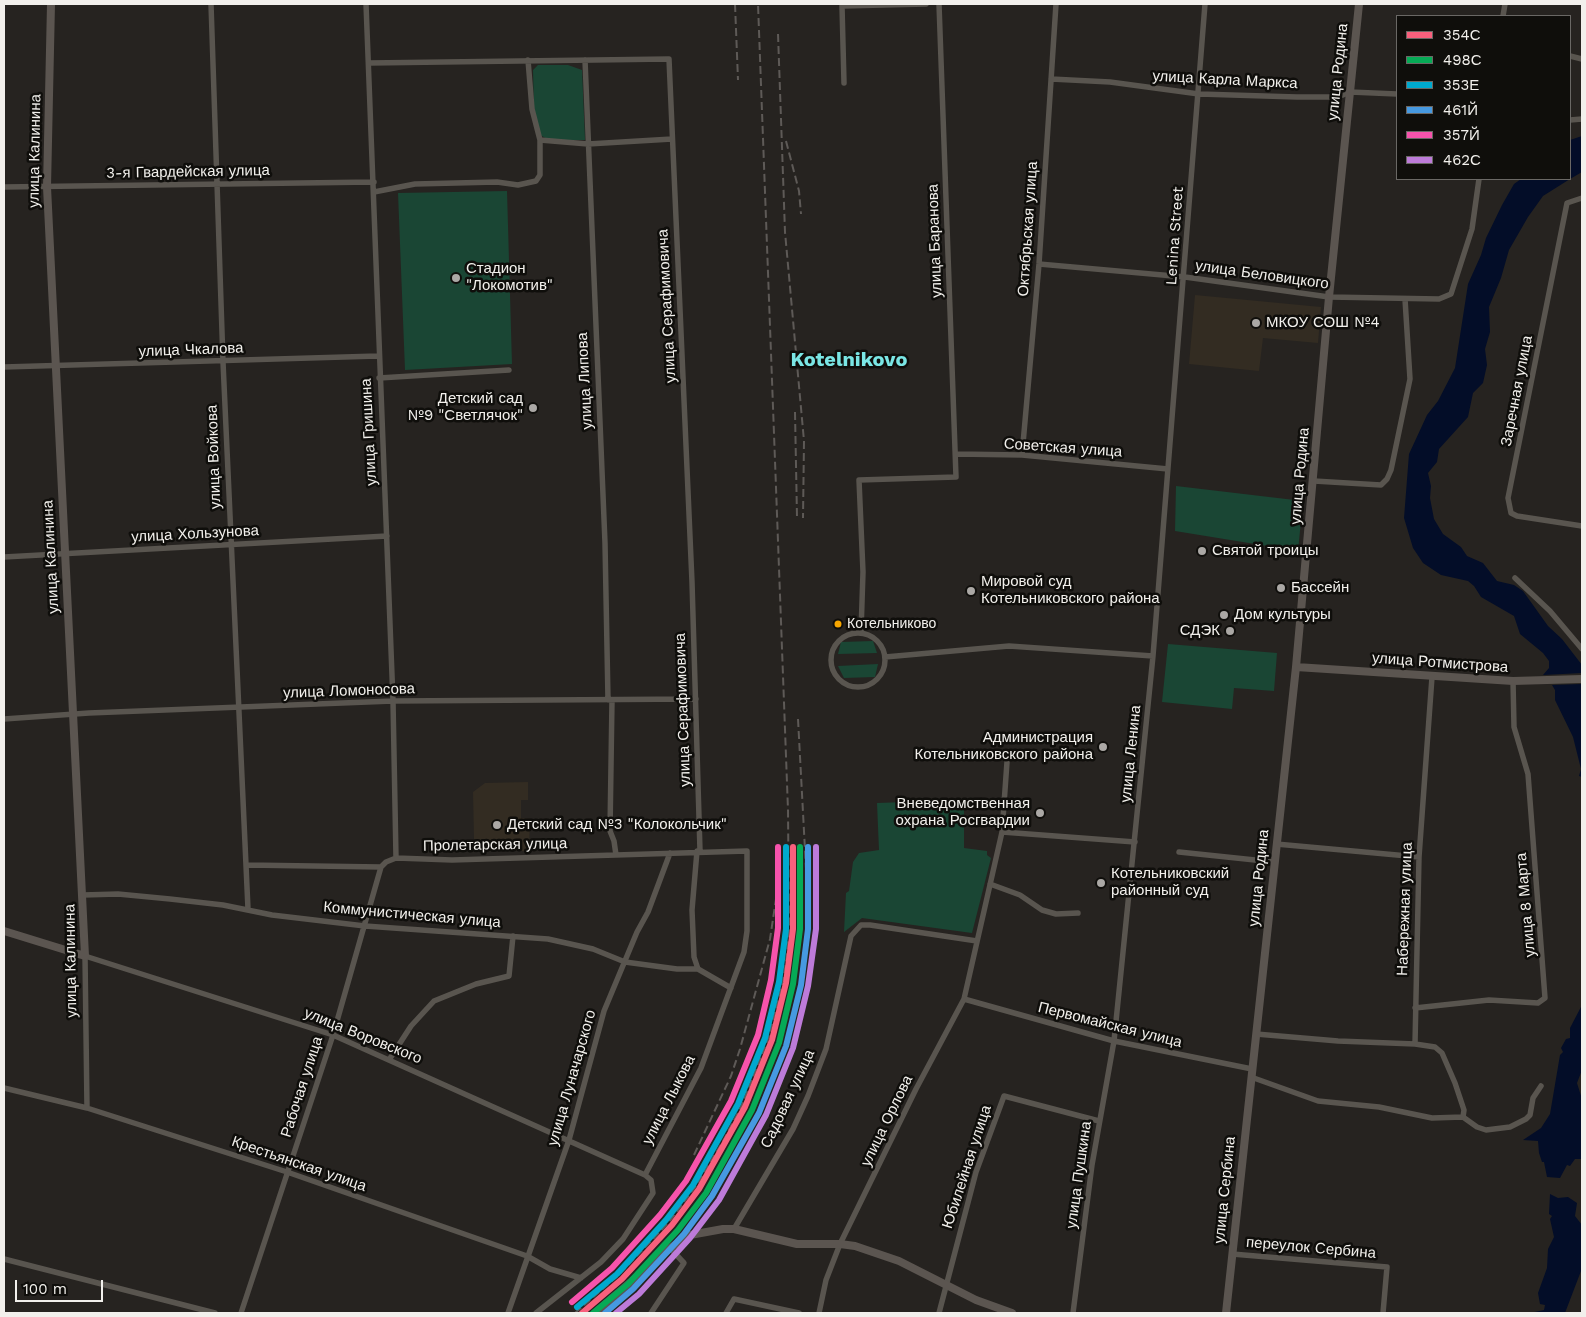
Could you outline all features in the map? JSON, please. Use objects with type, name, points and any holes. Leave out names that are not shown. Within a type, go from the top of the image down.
[{"type":"street","name":"улица Калинина","points":[[51,4],[47,187],[54,366],[83,895],[87,1108]]},
{"type":"street","name":"улица Войкова","points":[[212,4],[223,362],[248,909]]},
{"type":"street","name":"улица Гришина","points":[[366,4],[374,182],[378,356],[393,701],[396,858]]},
{"type":"street","points":[[844,83],[842,6],[926,4]]},
{"type":"street","name":"улица Баранова","points":[[861,632],[863,572],[858,480],[956,476],[939,4]]},
{"type":"street","name":"Октябрьская улица","points":[[1022,455],[1039,264],[1056,4]]},
{"type":"street","name":"Lenina Street","points":[[1168,469],[1185,277],[1205,4]]},
{"type":"street","name":"улица Родина","points":[[1252,1073],[1296,666],[1329,297],[1359,4]]},
{"type":"street","name":"улица Серафимовича","points":[[369,63],[669,59],[696,699],[698,851],[692,910],[694,957],[698,970]]},
{"type":"street","points":[[374,192],[415,184],[497,182],[526,184],[536,181],[540,175],[540,140],[532,109],[528,60]]},
{"type":"street","name":"улица Липова","points":[[585,60],[605,543],[610,700],[610,831],[616,855]]},
{"type":"street","name":"улица Карла Маркса","points":[[1051,79],[1110,82],[1198,94],[1338,97],[1350,92],[1396,94]]},
{"type":"street","points":[[540,140],[588,144],[672,139]]},
{"type":"street","name":"улица Беловицкого","points":[[1039,264],[1185,277],[1329,297],[1439,299],[1451,294],[1472,229],[1479,180]]},
{"type":"street","name":"3-я Гвардейская улица","points":[[4,187],[374,182]]},
{"type":"street","name":"Заречная улица","points":[[1582,198],[1567,203],[1508,498],[1508,506],[1511,513],[1517,516],[1582,526]]},
{"type":"street","points":[[1314,481],[1381,486],[1391,470],[1410,379],[1405,299]]},
{"type":"street","name":"улица Чкалова","points":[[4,367],[378,356]]},
{"type":"street","points":[[379,378],[509,370]]},
{"type":"street","name":"Советская улица","points":[[956,454],[1022,455],[1168,469]]},
{"type":"street","name":"улица Ленина","points":[[1114,1042],[1154,656],[1168,469]]},
{"type":"street","name":"улица Хользунова","points":[[4,557],[387,536]]},
{"type":"street","points":[[1515,578],[1550,611],[1582,649]]},
{"type":"street","points":[[861,632],[871,636],[879,643],[885,657],[880,676],[870,684],[857,687],[839,680],[830,663],[834,645],[843,636],[861,632]]},
{"type":"street","points":[[885,657],[1009,646],[1154,656]]},
{"type":"street","name":"улица Ротмистрова","points":[[1296,666],[1432,677],[1513,681],[1582,679]]},
{"type":"street","name":"Набережная улица","points":[[1415,1044],[1419,857],[1432,677]]},
{"type":"street","name":"улица 8 Марта","points":[[1415,1008],[1490,1000],[1538,1002],[1545,998],[1528,774],[1514,727],[1513,681]]},
{"type":"street","name":"улица Ломоносова","points":[[4,719],[239,706],[393,701],[696,699]]},
{"type":"street","points":[[977,941],[1002,832],[1007,762]]},
{"type":"street","points":[[1002,832],[1135,842]]},
{"type":"street","points":[[1276,844],[1419,857]]},
{"type":"street","name":"Пролетарская улица","points":[[396,858],[452,860],[747,851]]},
{"type":"street","name":"улица Лыкова","points":[[645,1175],[701,1068],[731,988],[746,940],[747,851]]},
{"type":"street","points":[[1180,852],[1274,862]]},
{"type":"street","name":"улица Луначарского","points":[[508,1313],[518,1290],[527,1256],[568,1140],[604,1011],[648,912],[670,853]]},
{"type":"street","points":[[246,865],[380,867],[396,858]]},
{"type":"street","name":"Рабочая улица","points":[[241,1313],[333,1035],[380,867]]},
{"type":"street","points":[[990,884],[1020,895],[1033,906],[1042,910],[1056,914],[1078,913]]},
{"type":"street","name":"Коммунистическая улица","points":[[83,895],[134,895],[365,926],[512,936],[564,942],[625,962],[698,970],[731,988]]},
{"type":"street","name":"Садовая улица","points":[[734,1229],[788,1137],[808,1096],[826,1049],[851,936],[861,925],[870,925],[977,941]]},
{"type":"street","name":"улица Воровского","points":[[4,931],[333,1035],[645,1175]]},
{"type":"street","points":[[389,1060],[411,1026],[434,1001],[476,984],[509,976],[512,936]]},
{"type":"street","name":"улица Орлова","points":[[819,1313],[826,1280],[840,1244],[964,999],[977,941]]},
{"type":"street","name":"Первомайская улица","points":[[964,999],[1114,1042],[1252,1073],[1318,1101],[1379,1106],[1432,1118],[1464,1118]]},
{"type":"street","points":[[1256,1034],[1338,1041],[1415,1044],[1435,1047],[1442,1052],[1455,1083],[1464,1118],[1477,1127],[1486,1130],[1519,1124],[1530,1115],[1533,1098],[1542,1086]]},
{"type":"street","name":"улица Пушкина","points":[[1073,1313],[1099,1121],[1114,1042]]},
{"type":"street","name":"улица Сербина","points":[[1226,1313],[1252,1073]]},
{"type":"street","name":"Крестьянская улица","points":[[4,1088],[87,1108],[287,1172],[527,1256],[550,1270],[580,1278]]},
{"type":"street","name":"Юбилейная улица","points":[[939,1313],[976,1172],[1004,1096],[1099,1121]]},
{"type":"street","points":[[536,1313],[601,1262],[623,1239],[653,1193],[651,1180],[645,1175]]},
{"type":"street","points":[[595,1313],[670,1248],[690,1235],[734,1229],[797,1244],[840,1244],[899,1261],[976,1300],[1012,1313]]},
{"type":"street","points":[[651,1313],[684,1263],[670,1248]]},
{"type":"street","name":"переулок Сербина","points":[[1232,1254],[1387,1267],[1383,1313]]},
{"type":"street","points":[[4,1259],[215,1313]]},
{"type":"street","points":[[726,1313],[734,1299],[799,1313]]},
{"type":"shaded area","name":"МКОУ СОШ №4","points":[[1195,295],[1321,307],[1318,343],[1263,338],[1259,371],[1189,364]]},
{"type":"shaded area","points":[[528,782],[528,800],[521,800],[521,818],[530,819],[529,851],[479,851],[479,840],[474,839],[473,792],[485,783]]},
{"type":"green space","points":[[538,65],[568,65],[582,70],[585,140],[549,140],[540,135],[534,108],[533,70]]},
{"type":"green space","name":"Стадион \"Локомотив\"","points":[[507,191],[512,364],[405,370],[398,193]]},
{"type":"green space","points":[[1176,486],[1303,501],[1298,551],[1175,531]]},
{"type":"green space","points":[[873,641],[877,653],[838,654],[841,642]]},
{"type":"green space","points":[[1168,644],[1277,653],[1274,691],[1234,688],[1232,709],[1162,702]]},
{"type":"green space","points":[[878,664],[875,677],[844,678],[838,666]]},
{"type":"green space","points":[[964,800],[964,848],[987,851],[987,855],[991,858],[972,933],[862,918],[844,932],[846,893],[849,891],[853,862],[859,853],[879,850],[877,803]]},
{"type":"water","points":[[1582,136],[1582,172],[1571,178],[1571,140]]},
{"type":"water","points":[[1520,180],[1568,180],[1543,196],[1528,217],[1509,250],[1501,278],[1489,307],[1490,332],[1485,349],[1487,365],[1483,383],[1473,393],[1468,417],[1439,449],[1437,462],[1428,473],[1431,486],[1430,498],[1434,519],[1443,534],[1461,547],[1467,556],[1483,563],[1497,581],[1514,585],[1523,591],[1548,626],[1562,639],[1582,665],[1582,673],[1543,675],[1549,668],[1549,661],[1543,653],[1520,634],[1514,616],[1481,597],[1474,586],[1468,581],[1441,575],[1423,563],[1413,548],[1404,518],[1409,454],[1427,415],[1438,401],[1455,368],[1468,284],[1481,255],[1486,238],[1514,184]]},
{"type":"water","points":[[1582,684],[1582,777],[1579,776],[1581,769],[1573,737],[1555,700],[1555,690],[1552,685]]},
{"type":"water","points":[[1582,1005],[1582,1070],[1577,1083],[1582,1099],[1582,1159],[1575,1159],[1570,1166],[1567,1165],[1560,1178],[1547,1177],[1544,1162],[1542,1162],[1539,1153],[1538,1141],[1523,1140],[1541,1128],[1550,1114],[1560,1055],[1563,1052],[1561,1048],[1566,1039],[1570,1038],[1570,1028]]},
{"type":"water","points":[[1550,1194],[1558,1198],[1568,1197],[1577,1203],[1575,1216],[1582,1225],[1581,1271],[1565,1313],[1530,1313],[1544,1310],[1545,1305],[1540,1304],[1538,1293],[1547,1268],[1548,1249],[1554,1237],[1550,1219],[1552,1216],[1549,1214]]},
{"type":"railway","points":[[735,4],[738,80]]},
{"type":"railway","points":[[575,1313],[619,1275],[669,1222],[696,1186],[723,1141],[742,1105],[768,1039],[783,982],[787,955],[789,929],[788,810],[758,4]]},
{"type":"railway","points":[[778,34],[785,232],[804,441],[803,518]]},
{"type":"railway","points":[[786,141],[799,191],[801,214]]},
{"type":"railway","points":[[795,412],[797,517]]},
{"type":"railway","points":[[798,719],[808,906]]},
{"type":"railway","points":[[694,1155],[731,1076],[740,1049],[770,939],[779,879]]},
{"type":"transit line","name":"357Й","points":[[572,1302],[612,1268],[660,1215],[686,1181],[731,1101],[758,1035],[771,980],[778,928],[778,847]]},
{"type":"transit line","name":"353Е","points":[[577,1307],[617,1274],[666,1220],[693,1185],[738,1104],[765,1038],[779,982],[786,929],[786,847]]},
{"type":"transit line","name":"354С","points":[[582,1313],[622,1279],[672,1225],[699,1189],[745,1107],[772,1040],[786,983],[793,929],[793,847]]},
{"type":"transit line","name":"498С","points":[[593,1313],[628,1284],[678,1230],[706,1193],[752,1110],[779,1043],[793,984],[800,929],[800,847]]},
{"type":"transit line","name":"461Й","points":[[605,1313],[633,1289],[684,1234],[712,1196],[759,1113],[786,1046],[801,985],[808,929],[808,847]]},
{"type":"transit line","name":"462С","points":[[616,1313],[639,1294],[690,1238],[719,1200],[766,1115],[793,1048],[808,986],[816,929],[816,847]]},
{"type":"place","name":"Стадион \"Локомотив\"","points":[[456,278]]},
{"type":"place","name":"МКОУ СОШ №4","points":[[1256,323]]},
{"type":"place","name":"Детский сад №9 \"Светлячок\"","points":[[533,408]]},
{"type":"place","name":"Святой троицы","points":[[1202,551]]},
{"type":"place","name":"Бассейн","points":[[1281,588]]},
{"type":"place","name":"Мировой суд Котельниковского района","points":[[971,591]]},
{"type":"place","name":"Дом культуры","points":[[1224,615]]},
{"type":"place","name":"Котельниково","points":[[838,624]]},
{"type":"place","name":"СДЭК","points":[[1230,631]]},
{"type":"place","name":"Администрация Котельниковского района","points":[[1103,747]]},
{"type":"place","name":"Вневедомственная охрана Росгвардии","points":[[1040,813]]},
{"type":"place","name":"Детский сад №3 \"Колокольчик\"","points":[[497,825]]},
{"type":"place","name":"Котельниковский районный суд","points":[[1101,883]]},
{"type":"district","name":"Kotelnikovo","points":[[849,360]]}]
